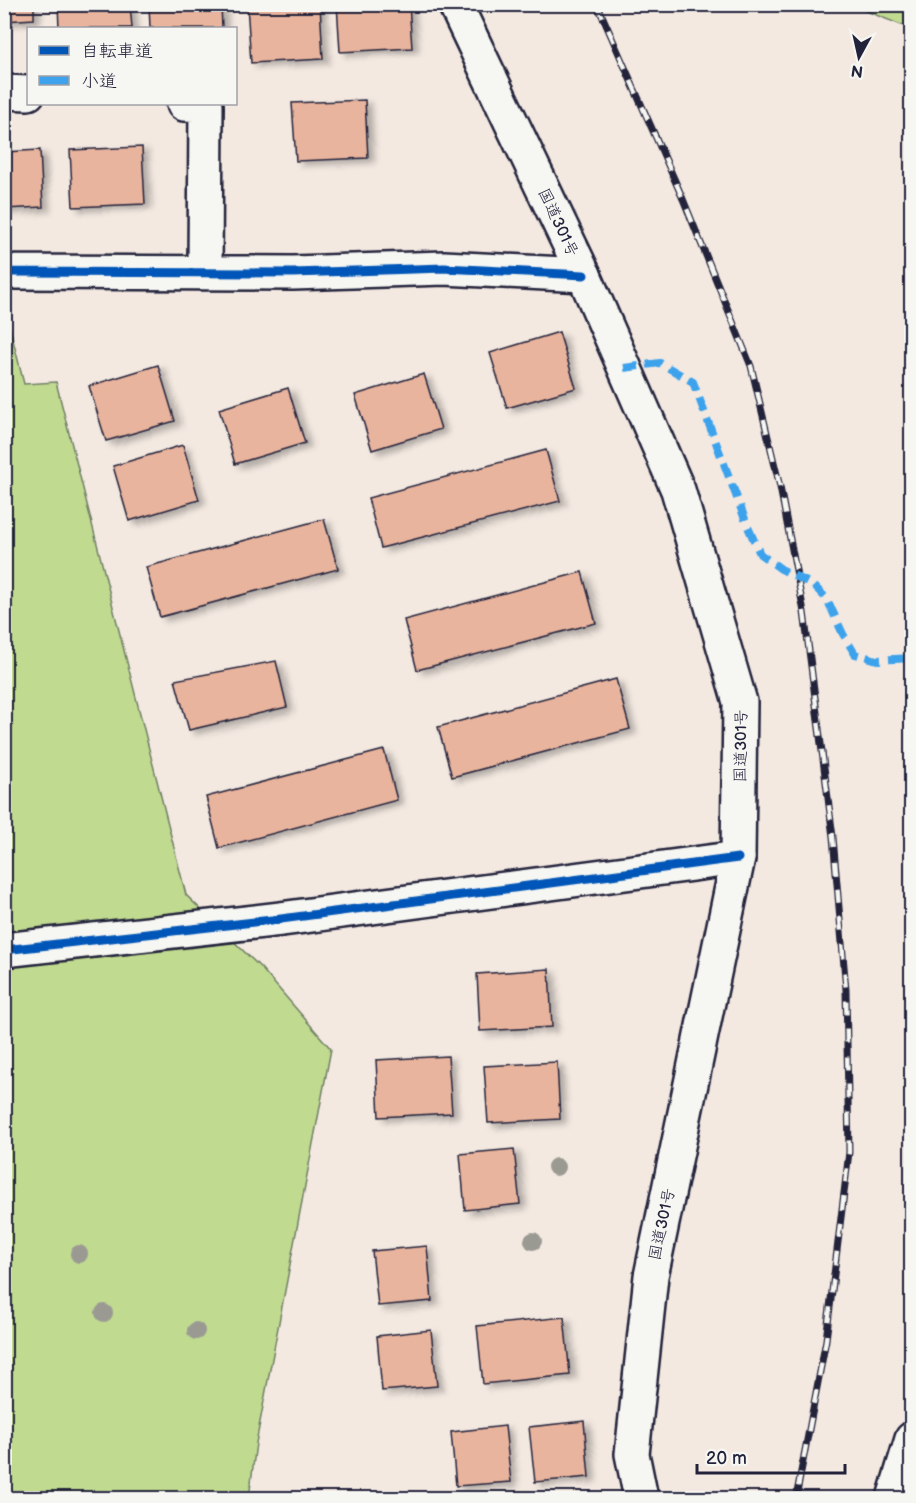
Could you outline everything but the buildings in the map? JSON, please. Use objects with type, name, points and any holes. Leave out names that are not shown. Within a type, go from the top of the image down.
[{"type":"main road","name":"国道301号","points":[[455,4],[584,275],[678,490],[740,702],[738,858],[651,1276],[632,1454],[641,1498]]},
{"type":"main road","points":[[4,92],[27,93]]},
{"type":"main road","points":[[205,273],[207,105]]},
{"type":"main road","points":[[4,269],[9,272],[293,273],[444,268],[584,275]]},
{"type":"main road","points":[[4,950],[281,919],[738,858]]},
{"type":"main road","points":[[894,1498],[912,1438]]},
{"type":"green space","points":[[851,5],[911,5],[911,29]]},
{"type":"green space","points":[[4,304],[24,384],[56,382],[186,895],[261,968],[331,1049],[256,1443],[249,1498],[5,1498]]},
{"type":"railway","points":[[597,4],[683,199],[751,366],[780,487],[804,612],[833,837],[846,990],[849,1152],[826,1340],[796,1498]]},
{"type":"marked path","points":[[624,368],[660,363],[693,382],[760,554],[781,569],[813,585],[827,599],[855,654],[877,660],[912,658]]},
{"type":"cycle path","points":[[4,269],[9,272],[293,273],[444,268],[584,275]]},
{"type":"cycle path","points":[[4,950],[281,919],[738,858]]}]
